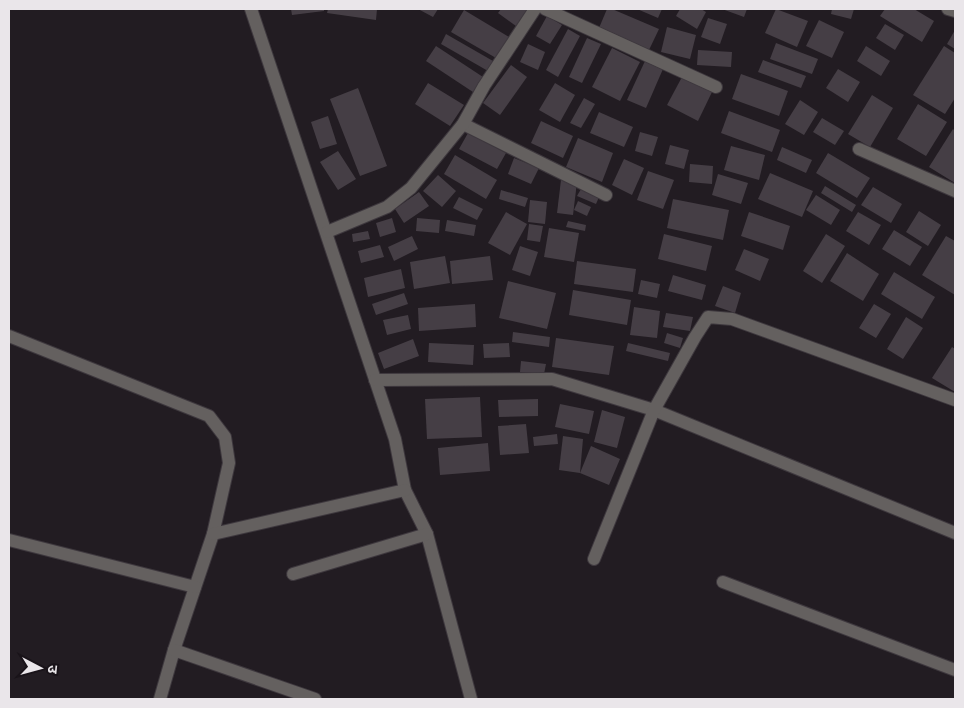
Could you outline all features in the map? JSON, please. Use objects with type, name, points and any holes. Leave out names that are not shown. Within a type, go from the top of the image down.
[{"type":"street","points":[[251,9],[395,439],[405,490],[428,534],[470,699]]},
{"type":"street","points":[[327,232],[387,207],[411,188],[464,124],[484,86],[535,9]]},
{"type":"street","points":[[545,9],[716,87]]},
{"type":"street","points":[[948,9],[955,11]]},
{"type":"street","points":[[464,124],[606,195]]},
{"type":"street","points":[[859,149],[955,190]]},
{"type":"street","points":[[594,559],[654,410],[694,338],[708,317],[732,319],[955,400]]},
{"type":"street","points":[[9,336],[209,416],[226,437],[229,463],[213,534],[174,650],[160,699]]},
{"type":"street","points":[[375,380],[552,379],[654,410],[955,533]]},
{"type":"street","points":[[213,534],[405,490]]},
{"type":"street","points":[[293,574],[428,534]]},
{"type":"street","points":[[9,540],[195,587]]},
{"type":"street","points":[[723,582],[955,670]]},
{"type":"street","points":[[174,650],[315,699]]},
{"type":"building","points":[[291,9],[324,9],[324,11],[292,15]]},
{"type":"building","points":[[328,9],[377,9],[376,20],[327,13]]},
{"type":"building","points":[[418,9],[438,9],[433,17]]},
{"type":"building","points":[[501,9],[529,9],[516,26],[498,13]]},
{"type":"building","points":[[607,9],[612,9],[659,29],[649,50],[599,28]]},
{"type":"building","points":[[637,9],[662,9],[658,18]]},
{"type":"building","points":[[680,9],[701,9],[706,12],[697,29],[676,16]]},
{"type":"building","points":[[722,9],[747,9],[744,17]]},
{"type":"building","points":[[776,9],[808,21],[797,47],[765,33]]},
{"type":"building","points":[[832,9],[854,9],[851,19],[831,14]]},
{"type":"building","points":[[885,9],[914,9],[934,21],[922,42],[880,16]]},
{"type":"building","points":[[464,10],[509,37],[496,58],[451,32]]},
{"type":"building","points":[[547,16],[562,25],[550,44],[536,36]]},
{"type":"building","points":[[708,18],[727,24],[720,44],[701,37]]},
{"type":"building","points":[[819,20],[844,32],[832,58],[806,46]]},
{"type":"building","points":[[885,24],[904,35],[895,50],[876,38]]},
{"type":"building","points":[[667,27],[696,35],[690,59],[661,52]]},
{"type":"building","points":[[568,29],[580,36],[558,77],[546,70]]},
{"type":"building","points":[[955,30],[955,49],[947,44]]},
{"type":"building","points":[[446,34],[493,61],[488,71],[441,44]]},
{"type":"building","points":[[587,38],[601,44],[582,83],[569,77]]},
{"type":"building","points":[[776,43],[818,59],[812,74],[770,59]]},
{"type":"building","points":[[528,44],[545,52],[538,70],[520,62]]},
{"type":"building","points":[[436,46],[483,77],[473,92],[426,61]]},
{"type":"building","points":[[866,46],[890,61],[881,76],[857,61]]},
{"type":"building","points":[[944,46],[955,53],[955,98],[945,114],[913,95]]},
{"type":"building","points":[[612,48],[640,62],[620,101],[592,87]]},
{"type":"building","points":[[698,50],[732,52],[731,67],[697,65]]},
{"type":"building","points":[[763,60],[806,76],[801,88],[758,72]]},
{"type":"building","points":[[645,61],[663,69],[646,108],[627,100]]},
{"type":"building","points":[[511,65],[527,77],[500,115],[483,103]]},
{"type":"building","points":[[838,69],[860,82],[848,102],[826,88]]},
{"type":"building","points":[[741,74],[788,91],[779,116],[732,99]]},
{"type":"building","points":[[682,77],[712,92],[698,121],[667,105]]},
{"type":"building","points":[[428,83],[464,105],[450,126],[415,104]]},
{"type":"building","points":[[555,83],[575,95],[560,122],[539,110]]},
{"type":"building","points":[[358,88],[387,166],[360,176],[330,99]]},
{"type":"building","points":[[872,95],[893,108],[870,147],[848,134]]},
{"type":"building","points":[[584,98],[595,104],[581,128],[570,123]]},
{"type":"building","points":[[800,100],[818,112],[804,135],[785,124]]},
{"type":"building","points":[[918,104],[947,122],[926,156],[897,139]]},
{"type":"building","points":[[729,111],[780,130],[772,152],[721,133]]},
{"type":"building","points":[[599,112],[633,127],[624,147],[590,133]]},
{"type":"building","points":[[328,116],[337,144],[320,149],[311,122]]},
{"type":"building","points":[[822,118],[844,131],[835,145],[813,132]]},
{"type":"building","points":[[541,121],[573,136],[563,158],[531,143]]},
{"type":"building","points":[[953,129],[955,131],[955,183],[929,167]]},
{"type":"building","points":[[640,132],[658,137],[652,156],[635,151]]},
{"type":"building","points":[[468,133],[506,153],[497,169],[459,149]]},
{"type":"building","points":[[578,138],[613,153],[602,182],[566,167]]},
{"type":"building","points":[[670,145],[689,150],[684,169],[665,164]]},
{"type":"building","points":[[731,146],[765,155],[759,180],[724,170]]},
{"type":"building","points":[[782,147],[812,160],[806,173],[777,160]]},
{"type":"building","points":[[338,151],[356,179],[338,190],[320,162]]},
{"type":"building","points":[[828,153],[870,178],[857,198],[816,173]]},
{"type":"building","points":[[455,155],[497,180],[486,199],[444,174]]},
{"type":"building","points":[[514,158],[539,168],[531,184],[508,174]]},
{"type":"building","points":[[624,159],[644,168],[632,195],[612,185]]},
{"type":"building","points":[[690,164],[713,166],[712,184],[689,182]]},
{"type":"building","points":[[648,171],[674,180],[663,209],[637,200]]},
{"type":"building","points":[[770,173],[813,191],[802,217],[758,199]]},
{"type":"building","points":[[718,174],[748,183],[741,204],[712,195]]},
{"type":"building","points":[[438,175],[456,191],[442,207],[423,191]]},
{"type":"building","points":[[561,180],[577,182],[573,215],[557,213]]},
{"type":"building","points":[[825,186],[856,205],[852,212],[821,193]]},
{"type":"building","points":[[873,187],[902,204],[891,223],[861,205]]},
{"type":"building","points":[[581,189],[599,197],[596,204],[577,196]]},
{"type":"building","points":[[501,190],[528,198],[525,207],[499,199]]},
{"type":"building","points":[[419,192],[429,206],[404,223],[395,209]]},
{"type":"building","points":[[816,195],[840,210],[831,225],[806,210]]},
{"type":"building","points":[[459,197],[483,209],[477,220],[453,208]]},
{"type":"building","points":[[673,199],[729,210],[723,240],[667,228]]},
{"type":"building","points":[[530,200],[547,202],[545,224],[528,222]]},
{"type":"building","points":[[578,201],[591,207],[587,216],[574,210]]},
{"type":"building","points":[[919,211],[941,225],[928,246],[906,232]]},
{"type":"building","points":[[506,212],[527,224],[510,255],[488,243]]},
{"type":"building","points":[[749,212],[790,226],[783,250],[741,236]]},
{"type":"building","points":[[858,212],[881,225],[869,245],[846,231]]},
{"type":"building","points":[[392,218],[396,232],[380,237],[376,223]]},
{"type":"building","points":[[417,218],[440,220],[439,233],[416,231]]},
{"type":"building","points":[[447,220],[476,225],[474,236],[445,231]]},
{"type":"building","points":[[568,221],[586,225],[585,231],[566,227]]},
{"type":"building","points":[[529,224],[543,226],[540,242],[527,240]]},
{"type":"building","points":[[549,228],[579,233],[574,262],[544,257]]},
{"type":"building","points":[[894,230],[922,247],[910,266],[882,249]]},
{"type":"building","points":[[368,231],[370,239],[353,242],[352,234]]},
{"type":"building","points":[[664,234],[712,246],[706,271],[658,259]]},
{"type":"building","points":[[826,234],[845,246],[822,283],[803,271]]},
{"type":"building","points":[[412,236],[418,249],[394,261],[388,247]]},
{"type":"building","points":[[946,236],[955,241],[955,295],[922,275]]},
{"type":"building","points":[[380,245],[384,257],[361,263],[358,251]]},
{"type":"building","points":[[520,246],[538,252],[530,276],[512,270]]},
{"type":"building","points":[[744,249],[769,259],[760,281],[735,270]]},
{"type":"building","points":[[847,253],[879,274],[863,301],[830,281]]},
{"type":"building","points":[[445,256],[450,283],[414,289],[410,262]]},
{"type":"building","points":[[490,256],[493,280],[452,284],[450,261]]},
{"type":"building","points":[[577,261],[636,269],[633,292],[574,284]]},
{"type":"building","points":[[401,269],[405,288],[368,297],[364,278]]},
{"type":"building","points":[[894,272],[935,297],[922,319],[881,294]]},
{"type":"building","points":[[673,275],[706,285],[702,300],[668,291]]},
{"type":"building","points":[[641,280],[660,284],[657,298],[638,294]]},
{"type":"building","points":[[508,281],[556,293],[547,329],[499,318]]},
{"type":"building","points":[[723,286],[741,293],[735,313],[715,306]]},
{"type":"building","points":[[573,290],[631,300],[627,325],[569,315]]},
{"type":"building","points":[[404,293],[408,304],[376,315],[372,304]]},
{"type":"building","points":[[475,304],[476,327],[419,331],[418,308]]},
{"type":"building","points":[[874,304],[891,314],[876,338],[859,328]]},
{"type":"building","points":[[634,307],[660,311],[657,338],[630,335]]},
{"type":"building","points":[[666,313],[693,317],[690,331],[663,327]]},
{"type":"building","points":[[408,315],[411,329],[387,335],[383,320]]},
{"type":"building","points":[[906,317],[923,328],[903,359],[887,349]]},
{"type":"building","points":[[513,332],[550,337],[549,347],[512,342]]},
{"type":"building","points":[[667,333],[683,338],[680,348],[664,343]]},
{"type":"building","points":[[556,338],[614,346],[609,375],[552,367]]},
{"type":"building","points":[[413,339],[419,356],[384,369],[378,353]]},
{"type":"building","points":[[429,343],[474,345],[473,365],[428,362]]},
{"type":"building","points":[[509,343],[510,357],[484,358],[483,344]]},
{"type":"building","points":[[628,343],[670,353],[668,361],[626,351]]},
{"type":"building","points":[[952,347],[955,349],[955,392],[932,378]]},
{"type":"building","points":[[521,361],[546,364],[544,374],[520,372]]},
{"type":"building","points":[[480,397],[482,437],[427,439],[425,399]]},
{"type":"building","points":[[538,399],[538,416],[499,417],[498,400]]},
{"type":"building","points":[[560,404],[594,411],[589,434],[555,427]]},
{"type":"building","points":[[602,410],[625,417],[617,448],[594,442]]},
{"type":"building","points":[[526,424],[529,453],[500,455],[498,426]]},
{"type":"building","points":[[557,434],[558,444],[534,446],[533,437]]},
{"type":"building","points":[[563,436],[583,439],[580,473],[559,470]]},
{"type":"building","points":[[488,443],[490,471],[440,475],[438,448]]},
{"type":"building","points":[[591,446],[620,459],[609,485],[580,473]]}]
